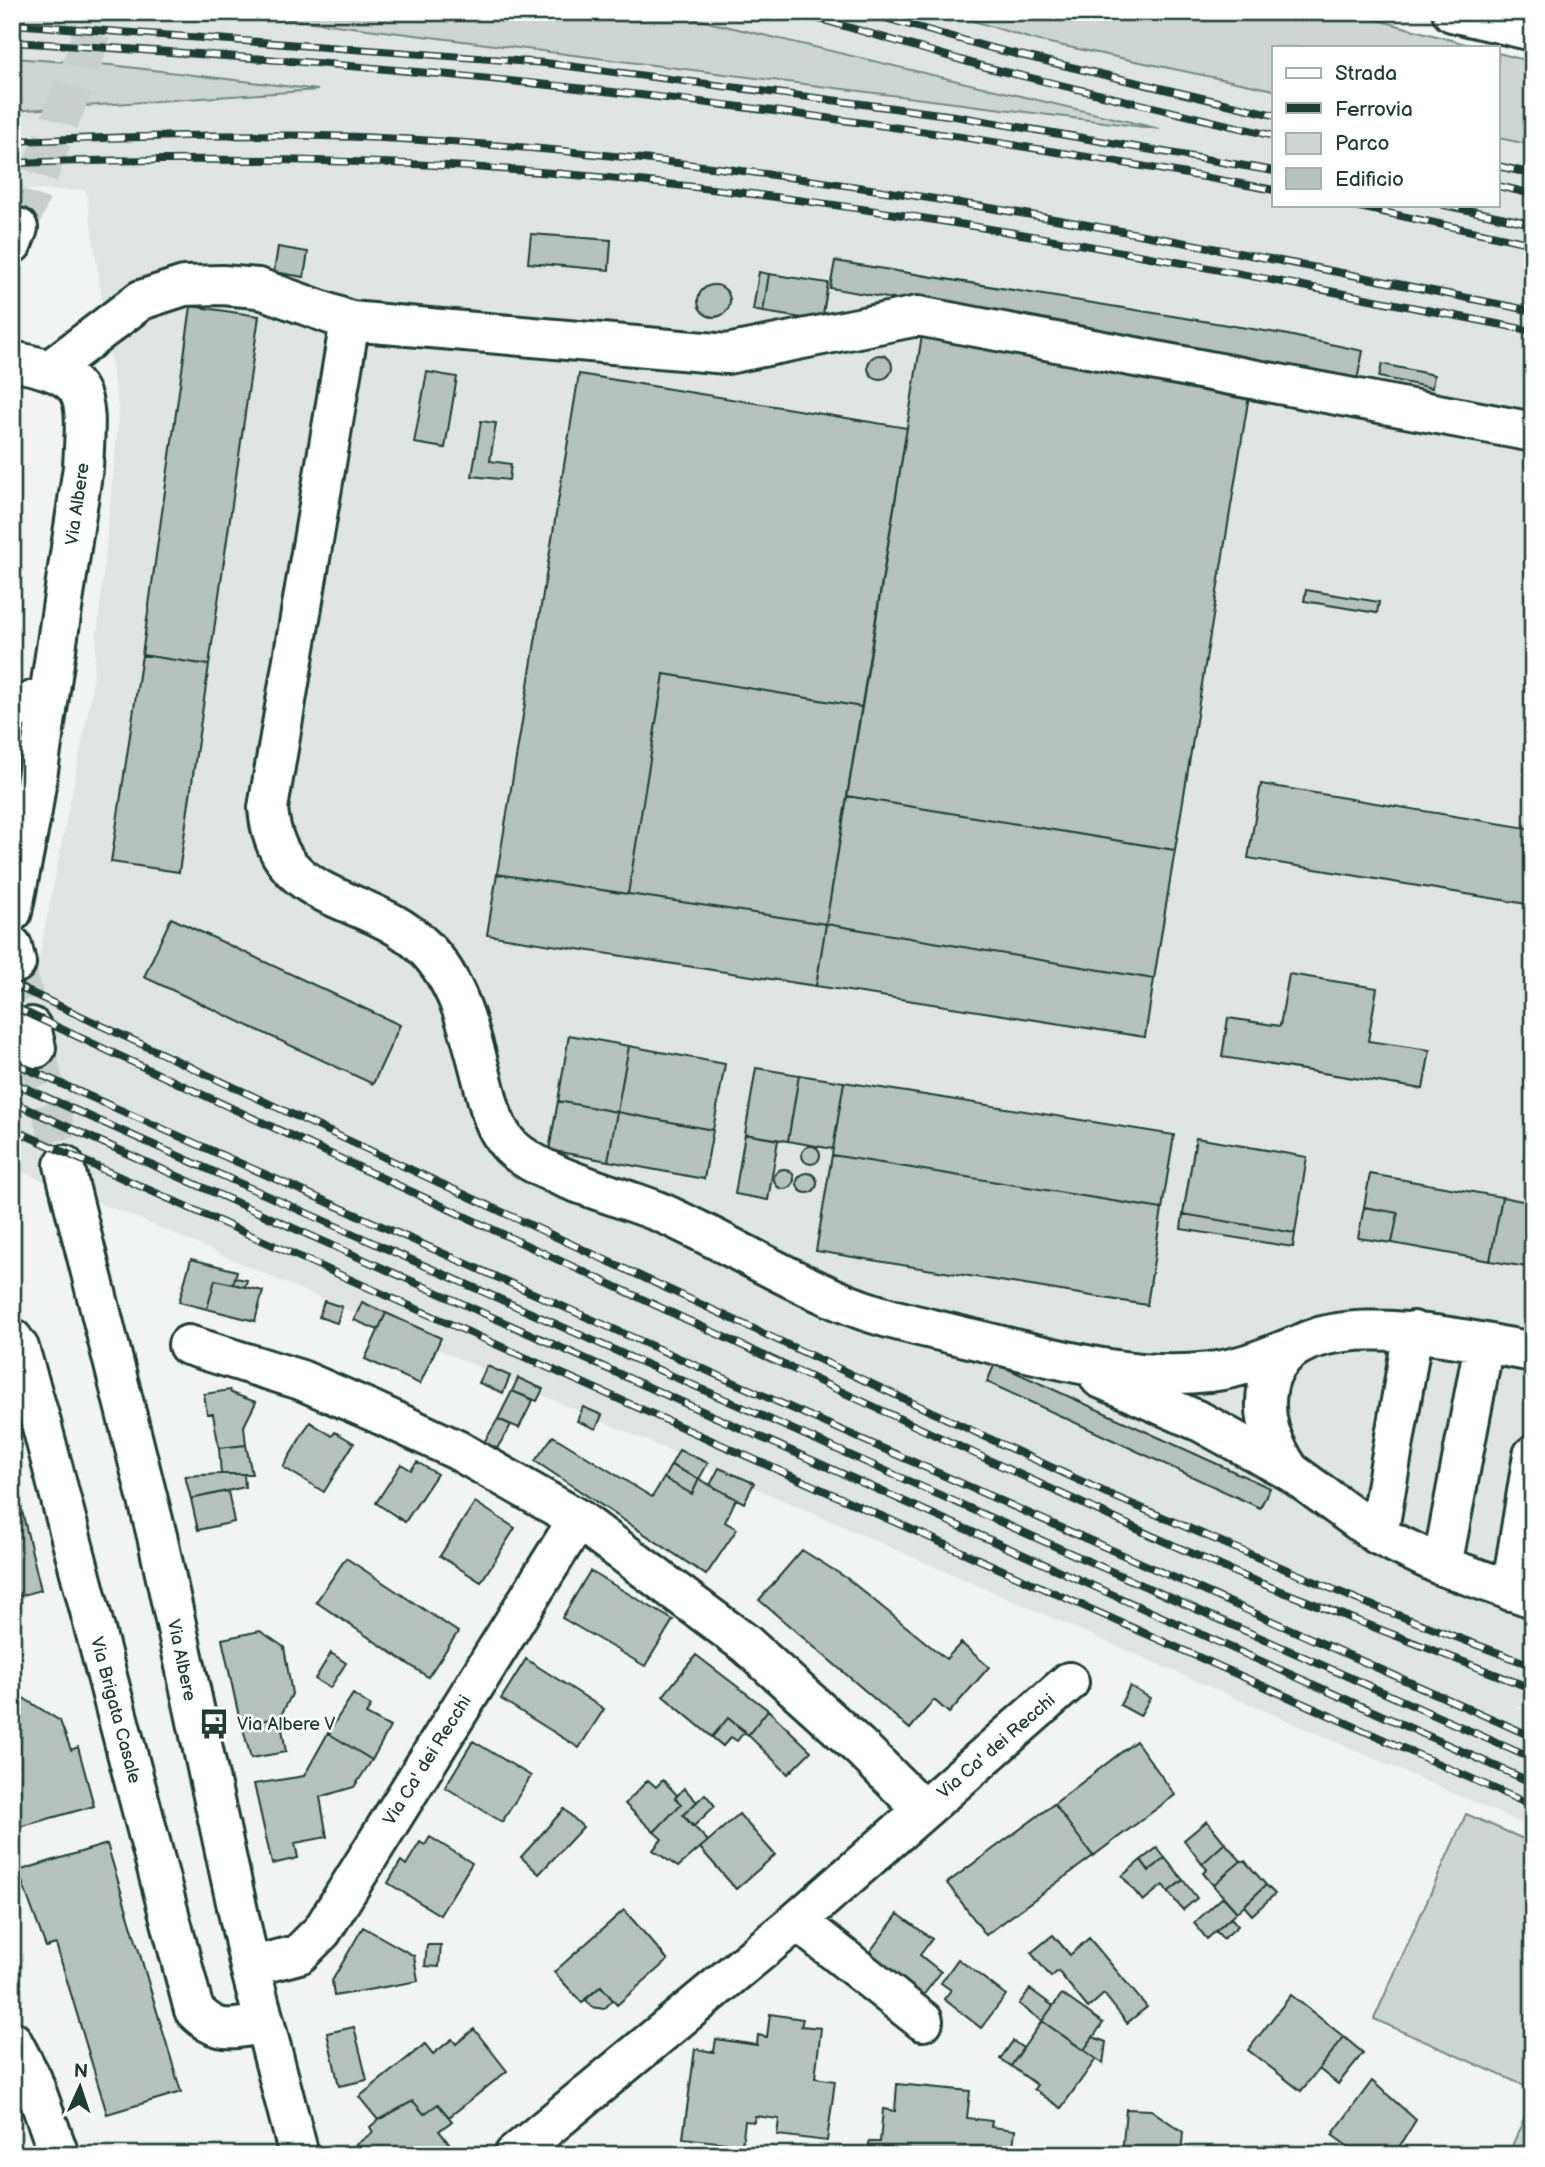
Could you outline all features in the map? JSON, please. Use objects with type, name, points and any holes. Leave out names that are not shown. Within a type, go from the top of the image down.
[{"type":"street","points":[[1452,12],[1533,32]]},
{"type":"street","points":[[52,368],[141,300],[184,286],[258,288],[350,321],[727,354],[919,316],[1533,432]]},
{"type":"street","points":[[350,321],[268,808],[270,832],[278,855],[295,873],[317,888],[396,925],[429,952],[456,996],[466,1019],[492,1116],[500,1134],[528,1160],[663,1214],[843,1302],[888,1318],[1057,1359],[1176,1374],[1246,1366],[1326,1336],[1391,1330],[1413,1331],[1533,1352]]},
{"type":"street","name":"Via Albere","points":[[12,360],[52,368],[75,385],[85,404],[83,467],[12,912]]},
{"type":"street","points":[[12,711],[49,693]]},
{"type":"street","name":"Via Albere","points":[[64,1165],[157,1536],[250,1967],[299,2155]]},
{"type":"street","points":[[1378,1535],[1413,1331]]},
{"type":"street","name":"Via Brigata Casale","points":[[12,1338],[19,1348],[40,1419],[194,2010],[209,2025],[223,2029],[264,2024]]},
{"type":"street","points":[[1442,1566],[1484,1344]]},
{"type":"street","name":"Via Ca' dei Recchi","points":[[188,1345],[301,1380],[375,1412],[457,1450],[578,1519],[746,1644],[862,1749],[922,1809]]},
{"type":"street","points":[[1290,1471],[1269,1433],[1265,1414],[1270,1377],[1278,1362],[1295,1346]]},
{"type":"street","points":[[1057,1359],[1201,1422],[1290,1471],[1378,1535],[1442,1566],[1522,1595],[1533,1455]]},
{"type":"street","name":"Via Ca' dei Recchi","points":[[250,1967],[299,1954],[322,1931],[578,1519]]},
{"type":"street","name":"Via Ca' dei Recchi","points":[[514,2155],[797,1921],[1069,1682]]},
{"type":"street","points":[[797,1921],[923,2021]]},
{"type":"street","points":[[12,2040],[32,2079],[59,2155]]},
{"type":"shaded area","points":[[12,12],[232,12],[1151,127],[666,12],[944,12],[1035,40],[1272,90],[1272,206],[1500,206],[1500,138],[1533,145],[1533,1711],[1510,1704],[1533,1715],[1533,1828],[142,1220],[12,1168],[12,968],[35,978],[91,697],[119,415],[86,190],[12,190],[12,111],[313,90],[111,65],[12,58]]},
{"type":"green space","points":[[232,12],[666,12],[1160,129]]},
{"type":"green space","points":[[944,12],[1348,12],[1473,46],[1272,46],[1272,90],[1035,40]]},
{"type":"green space","points":[[1500,54],[1533,62],[1533,145],[1500,138]]},
{"type":"green space","points":[[12,58],[111,65],[318,90],[12,111]]},
{"type":"green space","points":[[1466,1814],[1533,1843],[1533,2068],[1525,2086],[1374,2019]]},
{"type":"green space","points":[[1533,2099],[1533,2155],[1508,2155]]},
{"type":"building","points":[[531,234],[611,240],[609,270],[528,263]]},
{"type":"building","points":[[278,247],[308,252],[304,277],[274,272]]},
{"type":"building","points":[[835,261],[1283,334],[1363,351],[1357,380],[830,288]]},
{"type":"building","points":[[759,272],[769,274],[763,312],[753,310]]},
{"type":"building","points":[[769,274],[828,283],[822,321],[763,312]]},
{"type":"building","points":[[714,285],[725,290],[730,301],[725,312],[714,317],[703,312],[698,301],[703,290]]},
{"type":"building","points":[[191,306],[259,316],[209,665],[142,655]]},
{"type":"building","points":[[923,329],[1251,383],[1175,850],[847,796]]},
{"type":"building","points":[[880,355],[891,362],[892,367],[885,378],[880,379],[869,372],[868,367],[875,356]]},
{"type":"building","points":[[1382,364],[1434,375],[1432,388],[1379,377]]},
{"type":"building","points":[[427,372],[457,377],[445,448],[414,443]]},
{"type":"building","points":[[579,374],[907,428],[862,707],[664,674],[628,894],[497,874]]},
{"type":"building","points":[[481,421],[496,423],[490,461],[511,464],[509,480],[472,476]]},
{"type":"building","points":[[1306,590],[1379,602],[1377,613],[1304,601]]},
{"type":"building","points":[[142,655],[209,665],[179,872],[111,862]]},
{"type":"building","points":[[664,674],[862,707],[826,924],[628,894]]},
{"type":"building","points":[[1261,784],[1533,829],[1533,905],[1248,858]]},
{"type":"building","points":[[847,796],[1175,850],[1154,979],[826,924]]},
{"type":"building","points":[[497,874],[826,924],[816,986],[487,935]]},
{"type":"building","points":[[171,918],[400,1025],[373,1084],[144,977]]},
{"type":"building","points":[[826,924],[1154,979],[1145,1037],[816,986]]},
{"type":"building","points":[[1289,974],[1377,988],[1368,1041],[1430,1050],[1423,1089],[1222,1057],[1228,1018],[1280,1026]]},
{"type":"building","points":[[569,1035],[629,1046],[617,1112],[558,1101]]},
{"type":"building","points":[[629,1046],[725,1064],[713,1130],[617,1112]]},
{"type":"building","points":[[756,1068],[799,1075],[788,1141],[745,1134]]},
{"type":"building","points":[[799,1075],[844,1082],[833,1149],[788,1141]]},
{"type":"building","points":[[844,1082],[1174,1135],[1162,1209],[832,1155]]},
{"type":"building","points":[[558,1101],[617,1112],[608,1161],[549,1150]]},
{"type":"building","points":[[617,1112],[713,1130],[704,1179],[608,1161]]},
{"type":"building","points":[[745,1134],[778,1140],[768,1200],[735,1194]]},
{"type":"building","points":[[1196,1138],[1307,1157],[1295,1233],[1183,1214]]},
{"type":"building","points":[[807,1146],[815,1146],[820,1155],[818,1162],[807,1164],[802,1159],[802,1151]]},
{"type":"building","points":[[832,1155],[1162,1209],[1147,1305],[816,1251]]},
{"type":"building","points":[[784,1169],[791,1172],[794,1179],[791,1186],[784,1189],[777,1186],[774,1179],[777,1172]]},
{"type":"building","points":[[807,1173],[814,1176],[817,1183],[814,1190],[807,1193],[800,1190],[797,1183],[800,1176]]},
{"type":"building","points":[[1370,1174],[1502,1197],[1490,1261],[1392,1243],[1398,1213],[1364,1207]]},
{"type":"building","points":[[1502,1197],[1533,1203],[1533,1268],[1490,1261]]},
{"type":"building","points":[[1364,1207],[1398,1213],[1392,1243],[1358,1238]]},
{"type":"building","points":[[1183,1214],[1295,1233],[1293,1247],[1181,1229]]},
{"type":"building","points":[[191,1259],[237,1271],[233,1284],[215,1280],[207,1309],[179,1302]]},
{"type":"building","points":[[235,1278],[247,1280],[245,1287],[233,1284]]},
{"type":"building","points":[[215,1280],[263,1291],[255,1321],[207,1309]]},
{"type":"building","points":[[324,1301],[342,1307],[337,1323],[319,1317]]},
{"type":"building","points":[[362,1302],[386,1313],[378,1330],[354,1320]]},
{"type":"building","points":[[386,1313],[441,1338],[420,1384],[365,1359]]},
{"type":"building","points":[[995,1363],[1270,1488],[1260,1508],[987,1382]]},
{"type":"building","points":[[487,1366],[510,1376],[503,1393],[479,1383]]},
{"type":"building","points":[[518,1378],[543,1389],[537,1401],[512,1391]]},
{"type":"building","points":[[230,1390],[231,1393],[256,1402],[244,1426],[246,1445],[219,1448],[213,1414],[207,1414],[204,1394]]},
{"type":"building","points":[[512,1391],[533,1400],[519,1428],[498,1419]]},
{"type":"building","points":[[583,1407],[602,1415],[596,1429],[577,1421]]},
{"type":"building","points":[[498,1419],[511,1425],[496,1450],[483,1444]]},
{"type":"building","points":[[310,1422],[332,1436],[335,1432],[354,1443],[324,1492],[283,1467]]},
{"type":"building","points":[[553,1436],[652,1497],[664,1478],[692,1494],[699,1479],[736,1499],[725,1522],[737,1529],[706,1575],[535,1461]]},
{"type":"building","points":[[246,1445],[252,1474],[221,1474],[219,1448]]},
{"type":"building","points":[[679,1450],[708,1463],[699,1479],[671,1465]]},
{"type":"building","points":[[417,1462],[437,1474],[405,1522],[376,1503],[401,1464],[411,1470]]},
{"type":"building","points":[[671,1465],[699,1479],[692,1494],[664,1478]]},
{"type":"building","points":[[719,1468],[754,1483],[744,1503],[710,1485]]},
{"type":"building","points":[[244,1474],[245,1487],[191,1499],[185,1476]]},
{"type":"building","points":[[16,1486],[41,1590],[12,1598],[12,1488]]},
{"type":"building","points":[[228,1491],[234,1522],[198,1530],[191,1499]]},
{"type":"building","points":[[475,1502],[515,1528],[481,1582],[440,1556]]},
{"type":"building","points":[[802,1550],[848,1579],[946,1659],[961,1643],[989,1667],[949,1713],[934,1700],[910,1729],[759,1600]]},
{"type":"building","points":[[346,1558],[458,1632],[428,1677],[316,1602]]},
{"type":"building","points":[[590,1571],[673,1620],[645,1666],[562,1618]]},
{"type":"building","points":[[260,1631],[284,1647],[292,1694],[280,1717],[241,1726],[222,1639]]},
{"type":"building","points":[[331,1653],[346,1663],[330,1688],[315,1679]]},
{"type":"building","points":[[696,1655],[768,1710],[748,1735],[728,1718],[712,1737],[663,1696]]},
{"type":"building","points":[[526,1659],[604,1709],[579,1748],[501,1699]]},
{"type":"building","points":[[1130,1686],[1150,1698],[1140,1716],[1120,1705]]},
{"type":"building","points":[[12,1691],[60,1721],[71,1750],[78,1747],[94,1806],[12,1829]]},
{"type":"building","points":[[353,1694],[371,1706],[366,1714],[390,1727],[372,1760],[328,1733]]},
{"type":"building","points":[[768,1710],[811,1751],[788,1774],[748,1735]]},
{"type":"building","points":[[280,1717],[286,1752],[251,1758],[242,1725]]},
{"type":"building","points":[[728,1718],[745,1731],[737,1741],[731,1737],[723,1746],[712,1737]]},
{"type":"building","points":[[328,1733],[372,1760],[354,1787],[320,1797],[327,1837],[295,1843],[298,1858],[272,1864],[254,1784],[304,1776]]},
{"type":"building","points":[[473,1741],[531,1776],[502,1822],[445,1787]]},
{"type":"building","points":[[1136,1741],[1175,1795],[1093,1856],[1054,1804]]},
{"type":"building","points":[[648,1780],[656,1787],[663,1780],[677,1795],[675,1798],[681,1804],[654,1832],[625,1804]]},
{"type":"building","points":[[684,1788],[697,1802],[683,1815],[708,1841],[678,1867],[653,1850],[662,1839],[654,1832],[681,1804],[675,1798]]},
{"type":"building","points":[[705,1794],[715,1806],[693,1827],[683,1815]]},
{"type":"building","points":[[1054,1804],[1093,1856],[986,1935],[947,1883]]},
{"type":"building","points":[[564,1809],[583,1827],[539,1874],[521,1857]]},
{"type":"building","points":[[739,1814],[775,1855],[736,1889],[700,1848]]},
{"type":"building","points":[[1207,1821],[1225,1843],[1202,1864],[1184,1840]]},
{"type":"building","points":[[430,1837],[472,1863],[440,1915],[388,1883],[401,1861],[406,1865],[420,1842],[425,1845]]},
{"type":"building","points":[[1225,1843],[1241,1861],[1213,1885],[1203,1873],[1207,1869],[1202,1864]]},
{"type":"building","points":[[107,1844],[181,2092],[107,2114],[56,1944],[46,1947],[18,1871]]},
{"type":"building","points":[[1157,1848],[1165,1858],[1149,1871],[1141,1860]]},
{"type":"building","points":[[1165,1858],[1183,1880],[1168,1892],[1163,1885],[1143,1901],[1122,1876],[1141,1860],[1149,1871]]},
{"type":"building","points":[[1241,1861],[1245,1861],[1266,1885],[1237,1912],[1213,1885]]},
{"type":"building","points":[[1183,1880],[1197,1898],[1183,1910],[1168,1892]]},
{"type":"building","points":[[1266,1885],[1275,1894],[1252,1915],[1244,1906]]},
{"type":"building","points":[[1223,1897],[1237,1912],[1207,1939],[1194,1923]]},
{"type":"building","points":[[624,1910],[668,1960],[617,2005],[601,1986],[582,2003],[554,1972]]},
{"type":"building","points":[[898,1914],[932,1939],[920,1955],[941,1972],[918,2002],[863,1961]]},
{"type":"building","points":[[1231,1918],[1238,1926],[1223,1939],[1216,1931]]},
{"type":"building","points":[[363,1927],[414,1956],[418,1981],[334,1996],[332,1981]]},
{"type":"building","points":[[1053,1935],[1070,1955],[1089,1938],[1147,2007],[1127,2023],[1104,1994],[1088,2008],[1058,1971],[1051,1977],[1031,1953]]},
{"type":"building","points":[[427,1945],[441,1945],[439,1967],[425,1966]]},
{"type":"building","points":[[958,1959],[1006,1995],[981,2028],[944,1999],[951,1990],[941,1983]]},
{"type":"building","points":[[601,1986],[613,2000],[604,2009],[592,2007],[585,1999]]},
{"type":"building","points":[[1030,1989],[1053,2006],[1042,2021],[1019,2004]]},
{"type":"building","points":[[1062,1994],[1103,2023],[1084,2050],[1042,2021]]},
{"type":"building","points":[[1291,1995],[1344,2037],[1301,2091],[1248,2050]]},
{"type":"building","points":[[770,2014],[803,2019],[801,2026],[821,2028],[815,2078],[835,2081],[827,2141],[777,2135],[779,2119],[755,2116],[754,2122],[745,2121],[742,2145],[683,2138],[695,2049],[714,2052],[716,2039],[757,2045],[758,2035],[767,2037]]},
{"type":"building","points":[[1042,2021],[1096,2059],[1061,2108],[1034,2089],[1037,2085],[1011,2066]]},
{"type":"building","points":[[354,2027],[367,2080],[339,2086],[327,2033]]},
{"type":"building","points":[[474,2029],[507,2071],[449,2117],[438,2104],[424,2114],[413,2101],[378,2120],[359,2097],[425,2044],[433,2054],[452,2039],[456,2044]]},
{"type":"building","points":[[1093,2037],[1106,2042],[1103,2064],[1084,2050]]},
{"type":"building","points":[[1344,2037],[1363,2053],[1338,2084],[1319,2069]]},
{"type":"building","points":[[1013,2041],[1023,2048],[1011,2066],[1000,2059]]},
{"type":"building","points":[[1372,2081],[1416,2120],[1394,2155],[1360,2155],[1332,2135]]},
{"type":"building","points":[[897,2084],[970,2091],[967,2118],[992,2121],[991,2127],[1015,2130],[1012,2155],[868,2155],[869,2142],[880,2142],[883,2109],[895,2111]]},
{"type":"building","points":[[413,2101],[424,2114],[438,2104],[452,2121],[439,2131],[449,2143],[435,2155],[348,2155],[346,2152],[373,2132],[370,2127],[378,2120]]},
{"type":"building","points":[[1126,2109],[1151,2110],[1183,2132],[1181,2155],[1122,2155]]},
{"type":"tunnel","points":[[18,228],[80,70],[98,12]]},
{"type":"tunnel","points":[[16,963],[31,1027]]},
{"type":"tunnel","points":[[36,1048],[64,1165]]},
{"type":"railway","points":[[796,12],[985,67],[1272,136]]},
{"type":"railway","points":[[864,12],[991,48],[1272,115]]},
{"type":"railway","points":[[12,24],[545,63],[955,116],[1272,171]]},
{"type":"railway","points":[[12,42],[329,64],[646,95],[961,137],[1272,190]]},
{"type":"railway","points":[[12,141],[197,136],[336,136],[528,148],[673,162],[961,203],[1248,255],[1533,311]]},
{"type":"railway","points":[[12,163],[159,160],[379,163],[525,171],[716,189],[950,222],[1067,242],[1533,331]]},
{"type":"railway","points":[[1500,166],[1533,174]]},
{"type":"railway","points":[[1500,186],[1533,194]]},
{"type":"railway","points":[[1355,206],[1533,244]]},
{"type":"railway","points":[[1449,206],[1533,224]]},
{"type":"railway","points":[[12,984],[1113,1496],[1363,1602],[1533,1666]]},
{"type":"railway","points":[[12,1006],[1150,1535],[1250,1579],[1533,1689]]},
{"type":"railway","points":[[12,1062],[1533,1737]]},
{"type":"railway","points":[[12,1082],[1533,1759]]},
{"type":"railway","points":[[12,1102],[1533,1783]]},
{"type":"railway","points":[[12,1129],[1533,1806]]},
{"type":"place","name":"Via Albere V","points":[[214,1724]]}]
